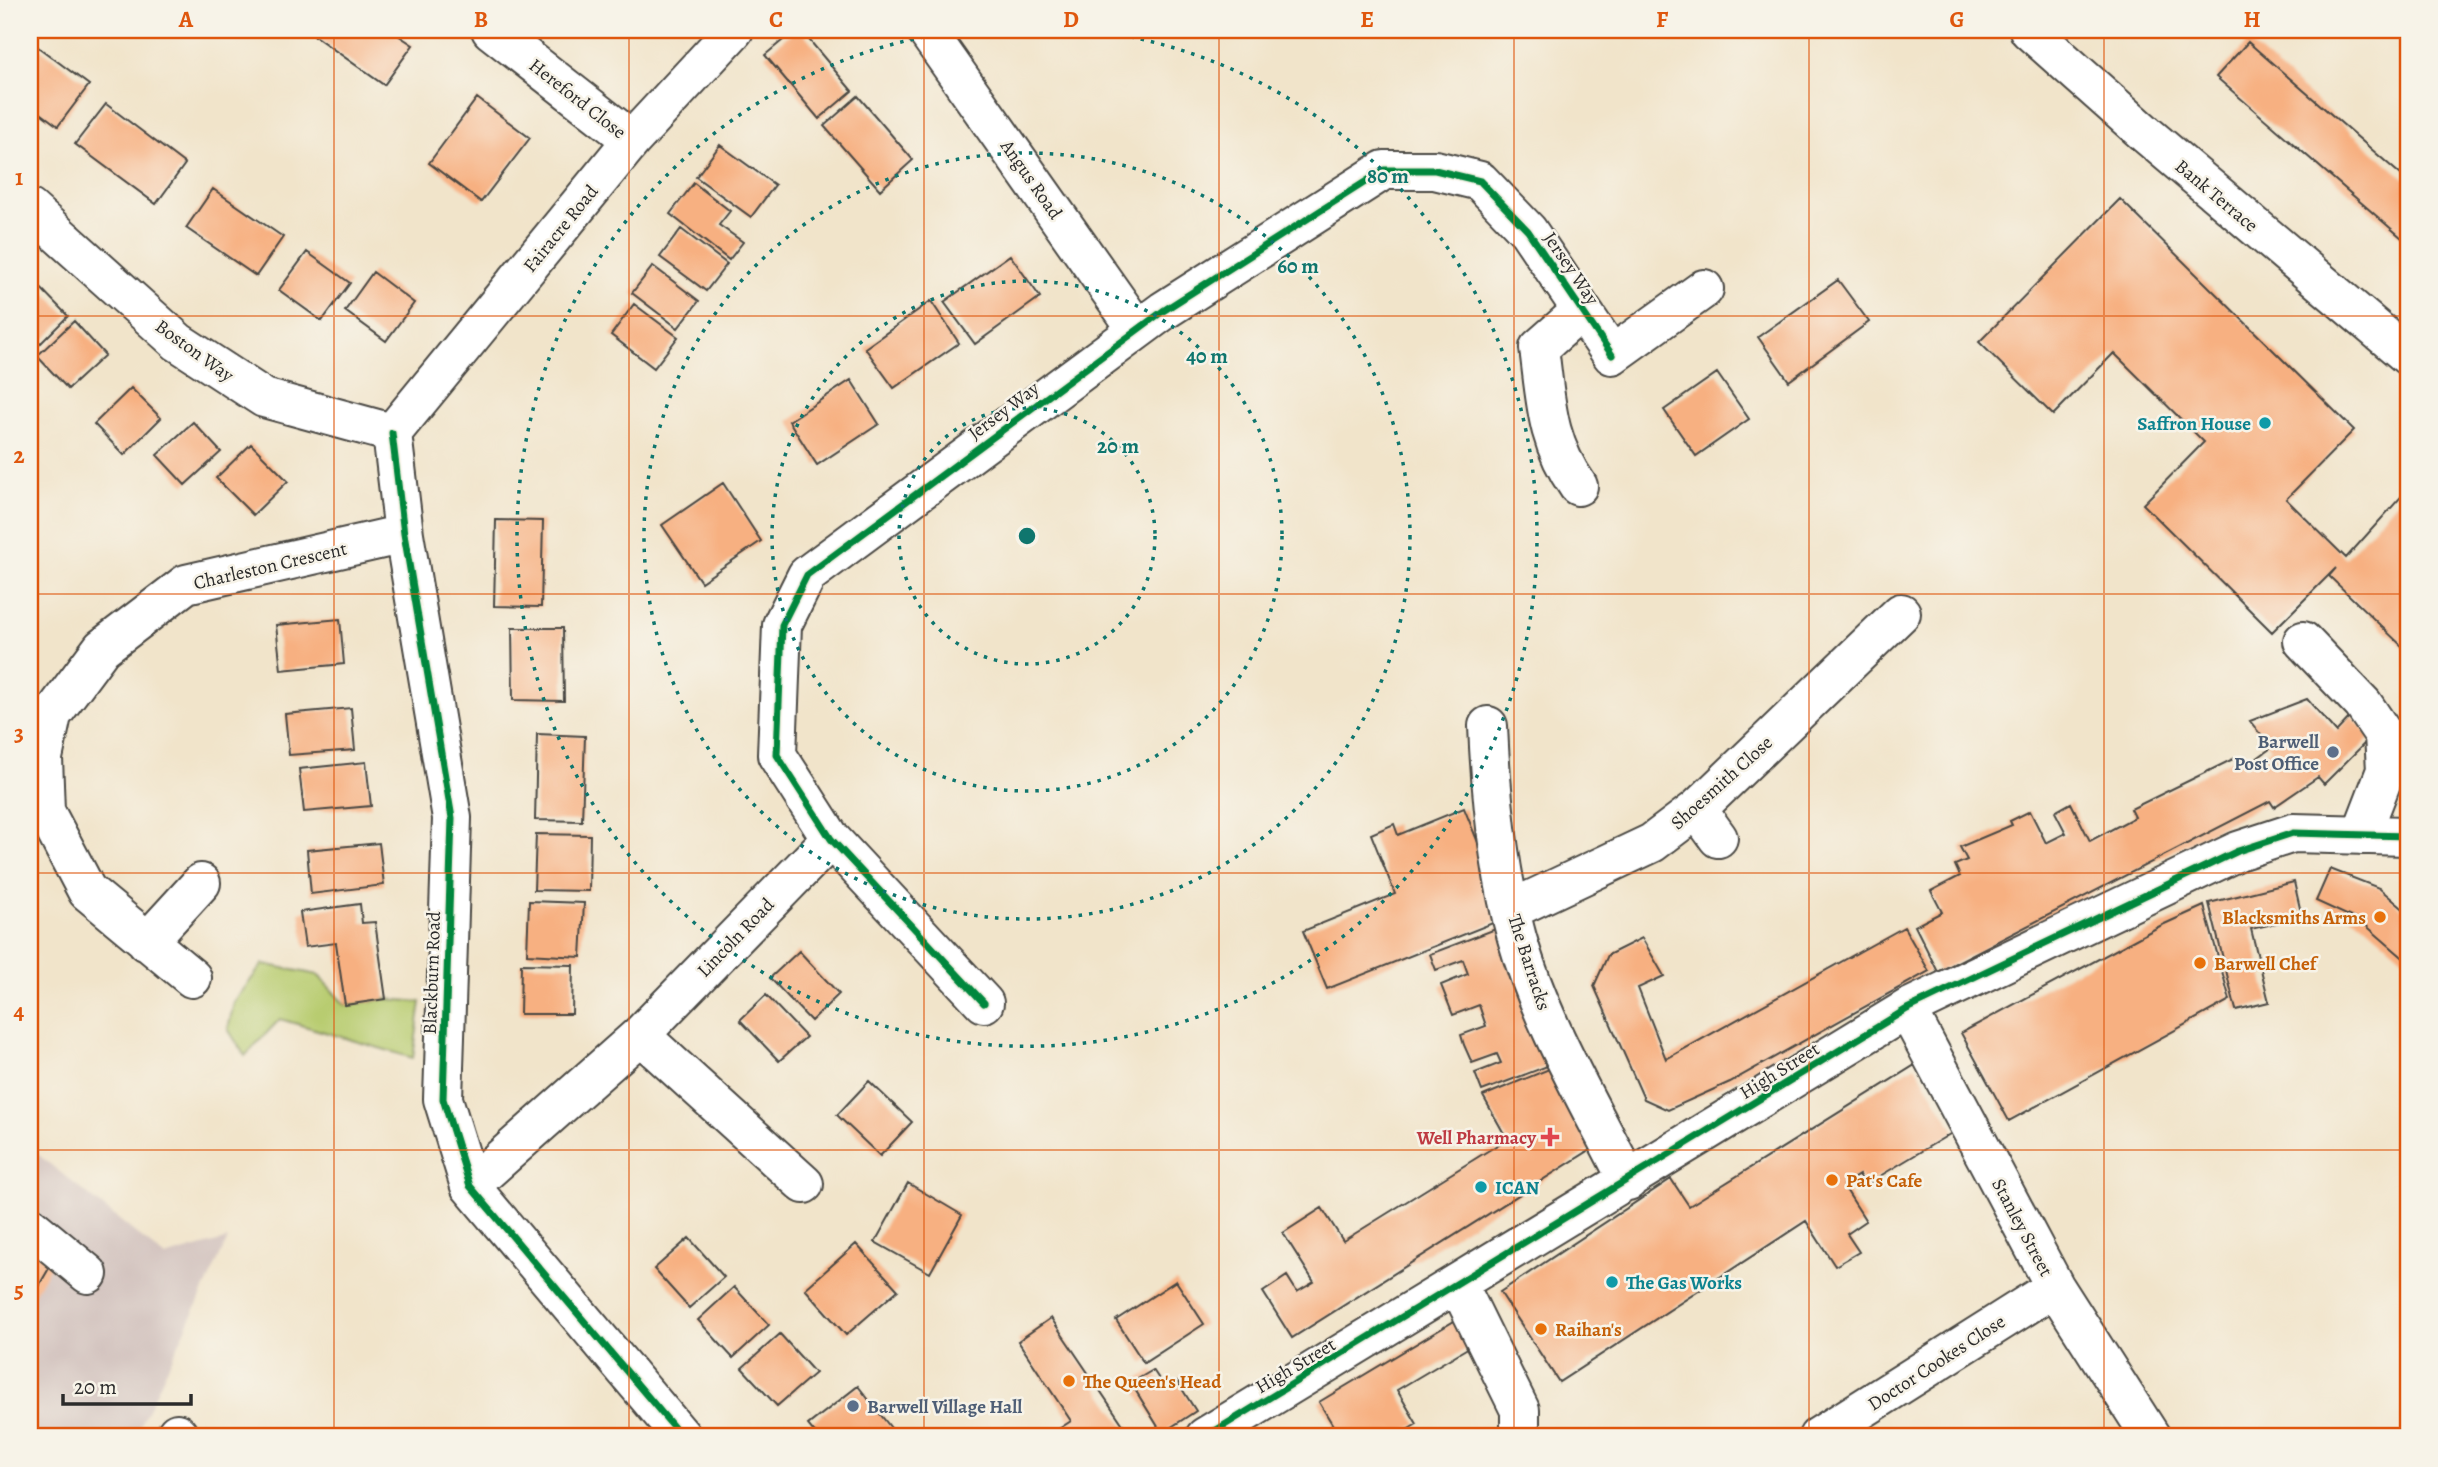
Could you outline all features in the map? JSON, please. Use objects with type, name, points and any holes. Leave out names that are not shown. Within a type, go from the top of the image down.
[{"type":"street","name":"Hereford Close","points":[[491,30],[632,140]]},
{"type":"street","name":"Fairacre Road","points":[[393,433],[632,140],[734,30]]},
{"type":"street","name":"Angus Road","points":[[926,30],[1137,329]]},
{"type":"street","name":"Bank Terrace","points":[[2029,30],[2147,135],[2408,356]]},
{"type":"street","name":"Jersey Way","points":[[984,1003],[831,839],[777,755],[782,625],[807,575],[1137,329],[1384,170],[1436,170],[1480,181],[1528,231],[1612,355],[1704,289]]},
{"type":"street","name":"Boston Way","points":[[30,209],[178,342],[264,398],[393,433]]},
{"type":"street","points":[[1578,486],[1565,468],[1551,438],[1539,348],[1581,311]]},
{"type":"street","name":"Blackburn Road","points":[[393,433],[404,534],[452,818],[443,1099],[470,1186],[682,1437]]},
{"type":"street","name":"Charleston Crescent","points":[[192,978],[87,891],[45,811],[43,758],[52,715],[102,648],[186,584],[404,534]]},
{"type":"street","name":"Shoesmith Close","points":[[1512,909],[1634,868],[1652,843],[1708,823],[1901,613]]},
{"type":"street","points":[[2304,642],[2363,704],[2384,735],[2386,770],[2361,835]]},
{"type":"street","name":"The Barracks","points":[[1488,726],[1492,799],[1517,938],[1550,1024],[1628,1181]]},
{"type":"street","name":"High Street","points":[[1205,1437],[1907,1009],[2238,851],[2293,833],[2408,836]]},
{"type":"street","name":"Lincoln Road","points":[[470,1186],[640,1035],[831,839]]},
{"type":"street","points":[[147,942],[201,883]]},
{"type":"street","name":"Stanley Street","points":[[1907,1009],[2054,1287],[2151,1437]]},
{"type":"street","points":[[640,1035],[804,1184]]},
{"type":"street","points":[[30,1226],[88,1274]]},
{"type":"street","points":[[1458,1284],[1520,1410],[1520,1437]]},
{"type":"street","name":"Doctor Cookes Close","points":[[1818,1437],[2054,1287]]},
{"type":"shaded area","points":[[30,1148],[165,1257],[228,1239],[135,1437],[30,1437]]},
{"type":"green space","points":[[263,964],[318,975],[345,1005],[386,999],[421,1002],[413,1058],[280,1019],[245,1056],[228,1029],[234,1002]]},
{"type":"building","points":[[390,30],[413,45],[384,85],[309,32]]},
{"type":"building","points":[[795,30],[801,30],[852,91],[819,119],[765,55]]},
{"type":"building","points":[[30,41],[89,85],[58,126],[30,105]]},
{"type":"building","points":[[2248,42],[2408,181],[2408,230],[2402,238],[2216,77]]},
{"type":"building","points":[[858,96],[913,160],[880,190],[824,126]]},
{"type":"building","points":[[477,98],[530,138],[481,202],[429,163]]},
{"type":"building","points":[[106,104],[185,164],[156,204],[75,144]]},
{"type":"building","points":[[720,145],[775,185],[751,217],[696,177]]},
{"type":"building","points":[[694,183],[730,211],[719,225],[743,242],[729,260],[670,214]]},
{"type":"building","points":[[213,189],[283,237],[256,276],[186,228]]},
{"type":"building","name":"Saffron House","points":[[2120,199],[2354,430],[2286,499],[2346,558],[2408,489],[2408,652],[2329,576],[2336,568],[2272,632],[2143,504],[2204,442],[2114,353],[2053,415],[1979,342]]},
{"type":"building","points":[[681,229],[727,264],[706,291],[660,257]]},
{"type":"building","points":[[307,252],[350,283],[322,321],[279,290]]},
{"type":"building","points":[[1010,255],[1040,297],[975,344],[944,302]]},
{"type":"building","points":[[653,266],[699,301],[678,328],[632,293]]},
{"type":"building","points":[[373,272],[414,303],[386,341],[345,311]]},
{"type":"building","points":[[30,277],[68,316],[32,352],[30,350]]},
{"type":"building","points":[[1838,280],[1869,322],[1789,381],[1758,337]]},
{"type":"building","points":[[931,301],[959,343],[894,388],[865,348]]},
{"type":"building","points":[[634,304],[678,337],[654,368],[611,335]]},
{"type":"building","points":[[74,321],[105,355],[68,389],[37,356]]},
{"type":"building","points":[[1717,373],[1749,419],[1696,456],[1664,410]]},
{"type":"building","points":[[851,380],[879,424],[817,465],[789,421]]},
{"type":"building","points":[[131,388],[161,418],[124,455],[94,424]]},
{"type":"building","points":[[193,422],[221,452],[185,485],[157,455]]},
{"type":"building","points":[[251,444],[288,481],[253,515],[216,478]]},
{"type":"building","points":[[723,483],[761,541],[701,582],[662,525]]},
{"type":"building","points":[[496,520],[543,521],[541,607],[494,606]]},
{"type":"building","points":[[340,619],[344,664],[281,670],[276,625]]},
{"type":"building","points":[[512,628],[563,628],[564,701],[513,700]]},
{"type":"building","points":[[2307,699],[2336,732],[2351,716],[2371,737],[2324,784],[2318,777],[2274,807],[2270,801],[1938,972],[1915,926],[1942,912],[1931,891],[1960,876],[1955,865],[1967,860],[1960,847],[2012,825],[2010,821],[2030,811],[2046,843],[2066,833],[2055,812],[2071,803],[2090,841],[2135,817],[2131,809],[2237,757],[2245,767],[2271,748],[2250,721]]},
{"type":"building","points":[[351,708],[355,750],[289,755],[285,714]]},
{"type":"building","points":[[537,734],[585,736],[582,821],[535,820]]},
{"type":"building","points":[[366,762],[371,806],[304,812],[299,769]]},
{"type":"building","points":[[1464,808],[1508,917],[1327,989],[1303,931],[1395,894],[1371,834],[1394,824],[1398,835]]},
{"type":"building","points":[[536,834],[590,835],[589,891],[534,890]]},
{"type":"building","points":[[379,843],[384,885],[311,894],[307,850]]},
{"type":"building","name":"Blacksmiths Arms","points":[[2330,869],[2379,888],[2408,913],[2408,962],[2362,922],[2316,901]]},
{"type":"building","points":[[2294,882],[2302,917],[2251,929],[2269,1002],[2236,1010],[2209,903]]},
{"type":"building","points":[[529,901],[584,903],[581,957],[527,954]]},
{"type":"building","points":[[360,904],[362,923],[375,922],[386,999],[345,1005],[336,943],[305,947],[300,912]]},
{"type":"building","points":[[2204,906],[2230,1000],[2009,1121],[1961,1033],[2160,926]]},
{"type":"building","points":[[1506,925],[1558,1062],[1482,1091],[1475,1073],[1501,1063],[1497,1054],[1472,1063],[1464,1045],[1461,1035],[1486,1026],[1479,1005],[1453,1015],[1441,985],[1468,974],[1463,960],[1436,970],[1430,954]]},
{"type":"building","points":[[1904,927],[1929,971],[1730,1082],[1668,1110],[1644,1099],[1594,986],[1608,955],[1642,938],[1664,976],[1638,988],[1666,1059]]},
{"type":"building","points":[[799,951],[839,994],[811,1021],[770,978]]},
{"type":"building","points":[[521,964],[573,965],[572,1014],[520,1014]]},
{"type":"building","points":[[766,995],[806,1037],[779,1061],[740,1020]]},
{"type":"building","points":[[1559,1065],[1593,1148],[1292,1338],[1263,1292],[1287,1276],[1297,1292],[1314,1282],[1283,1233],[1322,1208],[1343,1241],[1507,1139],[1483,1096]]},
{"type":"building","points":[[1915,1065],[1955,1131],[1865,1185],[1859,1175],[1843,1185],[1866,1221],[1847,1234],[1859,1252],[1835,1266],[1806,1221],[1559,1382],[1500,1292],[1671,1179],[1689,1206]]},
{"type":"building","points":[[869,1081],[912,1122],[880,1156],[837,1115]]},
{"type":"building","points":[[908,1183],[962,1215],[930,1273],[875,1242]]},
{"type":"building","points":[[689,1238],[724,1277],[689,1308],[654,1269]]},
{"type":"building","points":[[30,1244],[55,1258],[30,1301]]},
{"type":"building","points":[[856,1244],[898,1290],[846,1335],[805,1289]]},
{"type":"building","points":[[1176,1281],[1204,1324],[1144,1363],[1116,1320]]},
{"type":"building","points":[[734,1287],[769,1325],[733,1358],[698,1320]]},
{"type":"building","points":[[1461,1317],[1476,1343],[1397,1390],[1417,1424],[1395,1437],[1340,1437],[1319,1402]]},
{"type":"building","name":"The Queen's Head","points":[[1051,1318],[1128,1432],[1119,1437],[1053,1437],[1051,1434],[1071,1421],[1018,1341]]},
{"type":"building","points":[[780,1334],[815,1373],[777,1406],[742,1368]]},
{"type":"building","points":[[1153,1370],[1165,1388],[1177,1381],[1196,1411],[1162,1433],[1131,1383]]},
{"type":"building","name":"Barwell Village Hall","points":[[858,1386],[898,1437],[818,1437],[808,1425]]},
{"type":"cycle path","points":[[984,1003],[831,839],[777,755],[782,625],[807,575],[1163,311],[1384,170],[1435,170],[1480,181],[1528,231],[1612,355]]},
{"type":"cycle path","points":[[392,433],[404,534],[452,818],[443,1099],[470,1186],[682,1437]]},
{"type":"cycle path","points":[[1205,1437],[1907,1009],[2238,851],[2293,833],[2408,836]]},
{"type":"place","name":"Saffron House","points":[[2265,423]]},
{"type":"place","name":"Barwell Post Office","points":[[2333,752]]},
{"type":"place","name":"Blacksmiths Arms","points":[[2380,917]]},
{"type":"place","name":"Barwell Chef","points":[[2200,963]]},
{"type":"place","name":"Well Pharmacy","points":[[1550,1137]]},
{"type":"place","name":"Pat's Cafe","points":[[1832,1180]]},
{"type":"place","name":"ICAN","points":[[1481,1187]]},
{"type":"place","name":"The Gas Works","points":[[1612,1282]]},
{"type":"place","name":"Raihan's","points":[[1541,1329]]},
{"type":"place","name":"The Queen's Head","points":[[1069,1381]]},
{"type":"place","name":"Barwell Village Hall","points":[[853,1406]]}]
